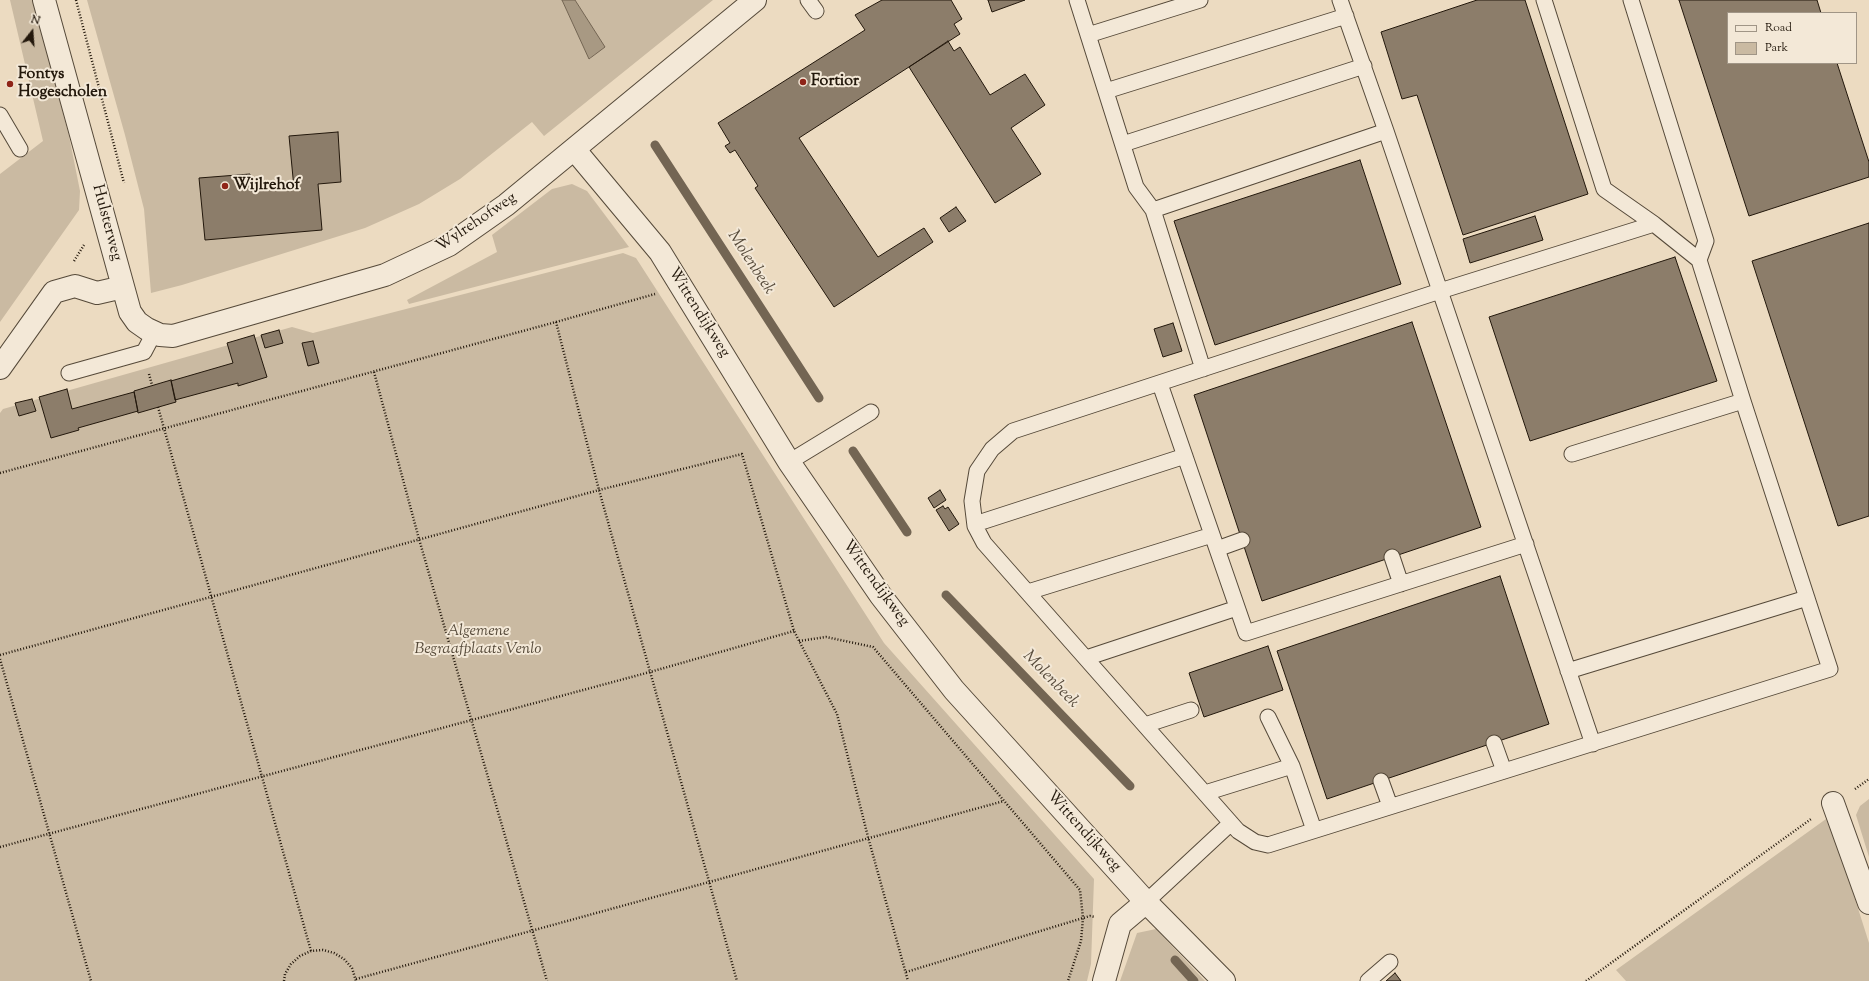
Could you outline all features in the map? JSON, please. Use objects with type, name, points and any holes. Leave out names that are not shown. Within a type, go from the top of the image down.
[{"type":"street","name":"Hulsterweg","points":[[44,0],[123,287]]},
{"type":"street","name":"Wylrehofweg","points":[[123,287],[130,312],[137,322],[154,333],[173,336],[385,275],[449,245],[506,205],[755,0]]},
{"type":"street","name":"Wittendijkweg","points":[[574,149],[660,252],[789,462],[881,596],[954,690],[1146,902],[1224,981]]},
{"type":"street","points":[[0,368],[54,292],[76,286],[98,293],[123,287]]},
{"type":"street","points":[[1833,803],[1869,903]]},
{"type":"street","points":[[1104,981],[1120,924],[1146,902]]},
{"type":"lane","points":[[1077,0],[1136,187],[1153,210],[1203,369]]},
{"type":"lane","points":[[1088,35],[1200,0]]},
{"type":"lane","points":[[1340,0],[1364,66],[1526,544],[1592,744]]},
{"type":"lane","points":[[1544,0],[1604,189],[1654,224],[1700,260]]},
{"type":"lane","points":[[1631,0],[1706,241],[1700,260],[1743,401],[1830,670],[1268,845],[1255,842],[1238,831],[984,543],[975,524],[972,501],[977,471],[992,450],[1013,431],[1440,291],[1654,224]]},
{"type":"lane","points":[[1106,91],[1346,16]]},
{"type":"lane","points":[[1123,144],[1364,66]]},
{"type":"lane","points":[[0,115],[20,149]]},
{"type":"lane","points":[[1153,210],[1386,131]]},
{"type":"lane","points":[[69,374],[144,352],[154,333]]},
{"type":"lane","points":[[1160,384],[1246,633],[1526,544]]},
{"type":"lane","points":[[1572,454],[1743,401]]},
{"type":"lane","points":[[789,462],[871,412]]},
{"type":"lane","points":[[975,524],[1185,456]]},
{"type":"lane","points":[[1028,592],[1212,535]]},
{"type":"lane","points":[[1217,549],[1242,540]]},
{"type":"lane","points":[[1392,557],[1401,584]]},
{"type":"lane","points":[[1568,671],[1807,598]]},
{"type":"lane","points":[[1086,658],[1237,608]]},
{"type":"lane","points":[[1145,725],[1191,710]]},
{"type":"lane","points":[[1268,717],[1292,766],[1314,830]]},
{"type":"lane","points":[[1494,743],[1504,771]]},
{"type":"lane","points":[[1205,793],[1292,766]]},
{"type":"lane","points":[[1381,781],[1390,806]]},
{"type":"lane","points":[[1146,902],[1231,823]]},
{"type":"lane","points":[[1368,981],[1390,962]]},
{"type":"path","points":[[54,292],[90,235],[108,231]]},
{"type":"path","points":[[0,473],[657,294]]},
{"type":"path","points":[[556,322],[599,490],[737,981]]},
{"type":"path","points":[[374,372],[419,539],[547,981]]},
{"type":"path","points":[[158,407],[311,951]]},
{"type":"path","points":[[0,655],[599,490],[742,454],[794,631],[837,714],[868,837],[908,981]]},
{"type":"path","points":[[0,847],[650,672],[794,631]]},
{"type":"path","points":[[799,641],[826,637],[873,647],[1080,890],[1083,918],[1081,941],[1068,981]]},
{"type":"path","points":[[0,659],[91,981]]},
{"type":"path","points":[[284,981],[285,974],[291,964],[300,956],[311,951],[323,950],[334,953],[344,959],[352,968],[356,980],[868,837],[1004,801]]},
{"type":"path","points":[[1586,981],[1833,803]]},
{"type":"path","points":[[906,972],[1090,916],[1120,924]]},
{"type":"green space","points":[[10,0],[33,0],[69,136],[80,191],[79,210],[0,322],[0,174],[43,141]]},
{"type":"green space","points":[[87,0],[562,0],[590,59],[604,47],[575,0],[713,0],[544,136],[532,122],[460,179],[419,204],[365,228],[182,285],[151,293],[144,209]]},
{"type":"green space","points":[[572,184],[587,191],[629,247],[409,304],[407,300],[497,252],[492,235],[552,189]]},
{"type":"green space","name":"Algemene Begraafplaats Venlo","points":[[623,253],[636,258],[884,643],[1094,879],[1091,964],[1087,981],[0,981],[0,413],[3,409],[292,327],[313,333]]},
{"type":"green space","points":[[1869,799],[1869,857],[1856,815],[1860,806]]},
{"type":"green space","points":[[1826,819],[1842,858],[1869,943],[1869,981],[1626,981],[1616,970]]},
{"type":"green space","points":[[1156,929],[1205,981],[1120,981],[1137,933]]},
{"type":"shaded area","points":[[562,0],[575,0],[605,47],[589,59]]},
{"type":"building","points":[[882,0],[951,0],[962,19],[954,24],[960,34],[799,138],[878,257],[924,228],[933,242],[834,307],[755,188],[758,186],[735,150],[730,153],[725,146],[730,143],[718,123],[865,30],[855,15]]},
{"type":"building","points":[[988,0],[1025,0],[992,12]]},
{"type":"building","points":[[1477,0],[1525,0],[1588,194],[1463,235],[1417,95],[1402,99],[1381,32]]},
{"type":"building","points":[[1679,0],[1817,0],[1821,12],[1727,12],[1727,64],[1837,64],[1869,162],[1869,177],[1749,216]]},
{"type":"building","points":[[948,41],[954,51],[960,47],[990,95],[1025,74],[1045,105],[1011,128],[1041,174],[995,203],[909,67]]},
{"type":"building","name":"Wijlrehof","points":[[338,132],[341,182],[318,184],[322,230],[205,240],[199,178],[250,174],[251,191],[294,188],[289,136]]},
{"type":"building","points":[[1360,160],[1401,284],[1215,345],[1174,221]]},
{"type":"building","points":[[956,207],[966,221],[949,232],[940,218]]},
{"type":"building","points":[[1535,216],[1543,240],[1470,263],[1463,239]]},
{"type":"building","points":[[1869,223],[1869,516],[1838,526],[1752,261]]},
{"type":"building","points":[[1675,257],[1717,381],[1530,441],[1489,317]]},
{"type":"building","points":[[1412,322],[1481,527],[1262,601],[1194,395]]},
{"type":"building","points":[[1173,323],[1182,351],[1163,357],[1154,329]]},
{"type":"building","points":[[279,330],[283,343],[265,348],[261,335]]},
{"type":"building","points":[[254,335],[267,377],[238,386],[238,383],[175,400],[171,381],[233,363],[227,343]]},
{"type":"building","points":[[313,341],[319,363],[308,366],[302,343]]},
{"type":"building","points":[[171,380],[176,402],[138,413],[134,391]]},
{"type":"building","points":[[67,389],[72,409],[134,392],[138,411],[78,428],[79,430],[51,438],[39,397]]},
{"type":"building","points":[[32,399],[36,411],[19,416],[15,403]]},
{"type":"building","points":[[940,490],[946,500],[934,508],[928,498]]},
{"type":"building","points":[[943,506],[945,509],[948,507],[959,524],[949,531],[936,510]]},
{"type":"building","points":[[1500,576],[1549,724],[1327,799],[1277,651]]},
{"type":"building","points":[[1268,646],[1283,690],[1204,717],[1189,673]]},
{"type":"building","points":[[1395,973],[1401,981],[1386,981]]},
{"type":"waterway","name":"Molenbeek","points":[[655,145],[819,398]]},
{"type":"waterway","name":"Molenbeek","points":[[853,451],[907,532]]},
{"type":"waterway","name":"Molenbeek","points":[[946,595],[1130,786]]},
{"type":"waterway","points":[[1175,960],[1194,981]]},
{"type":"place","name":"Fortior","points":[[803,82]]},
{"type":"place","name":"Fontys Hogescholen","points":[[10,84]]},
{"type":"place","name":"Wijlrehof","points":[[225,186]]}]
